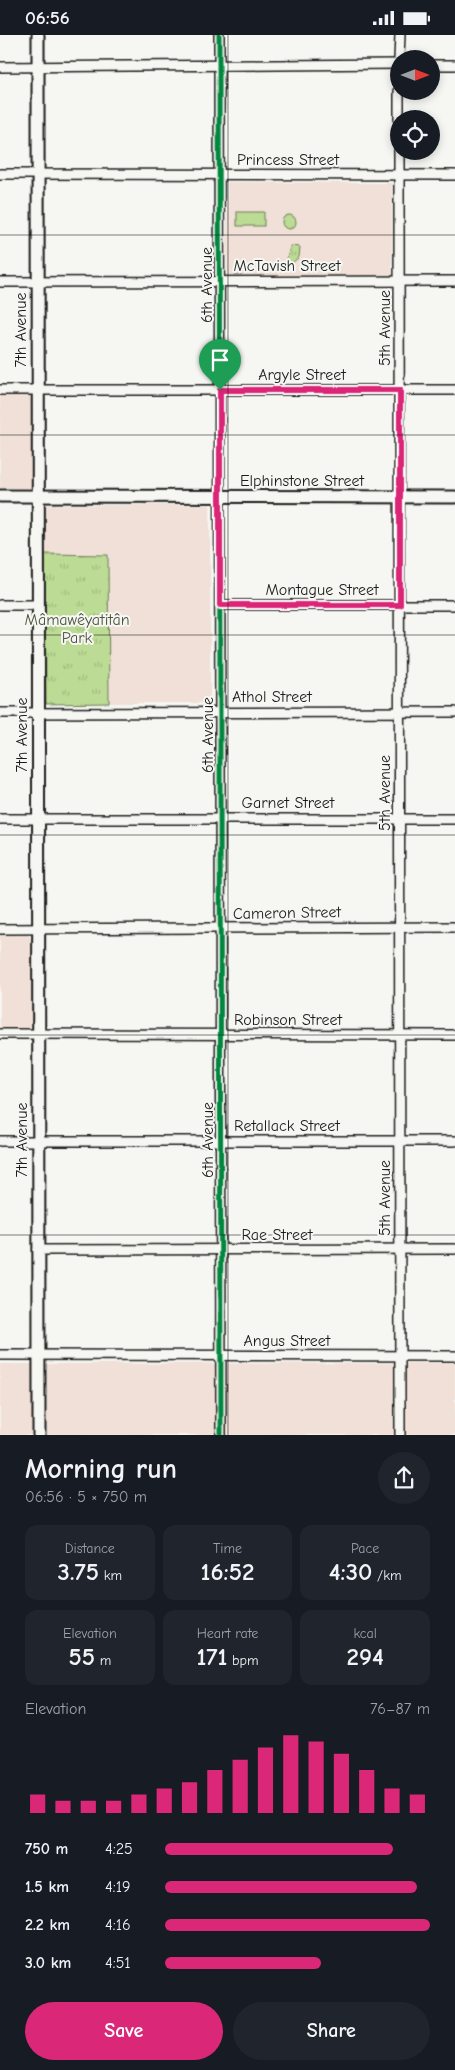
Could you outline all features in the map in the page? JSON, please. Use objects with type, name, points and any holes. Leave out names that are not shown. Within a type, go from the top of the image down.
[{"type":"street","name":"7th Avenue","points":[[38,35],[38,1435]]},
{"type":"street","name":"6th Avenue","points":[[219,35],[221,1435]]},
{"type":"street","points":[[400,35],[400,50]]},
{"type":"street","points":[[0,67],[219,67],[390,64]]},
{"type":"street","points":[[440,65],[455,65]]},
{"type":"street","name":"5th Avenue","points":[[399,160],[400,1435]]},
{"type":"street","name":"Princess Street","points":[[0,174],[455,175]]},
{"type":"street","name":"McTavish Street","points":[[0,282],[455,281]]},
{"type":"street","name":"Argyle Street","points":[[0,390],[455,390]]},
{"type":"street","name":"Elphinstone Street","points":[[0,496],[455,497]]},
{"type":"street","points":[[0,605],[38,605]]},
{"type":"street","name":"Montague Street","points":[[220,605],[455,605]]},
{"type":"street","name":"Athol Street","points":[[0,713],[455,712]]},
{"type":"street","name":"Garnet Street","points":[[0,819],[455,819]]},
{"type":"street","name":"Cameron Street","points":[[0,929],[455,927]]},
{"type":"street","name":"Robinson Street","points":[[0,1034],[455,1035]]},
{"type":"street","name":"Retallack Street","points":[[0,1141],[455,1141]]},
{"type":"street","name":"Rae Street","points":[[38,1250],[455,1249]]},
{"type":"street","name":"Angus Street","points":[[0,1355],[455,1356]]},
{"type":"shaded area","points":[[227,182],[392,183],[392,275],[227,275]]},
{"type":"shaded area","points":[[0,396],[31,396],[31,488],[0,488]]},
{"type":"shaded area","points":[[45,505],[210,505],[210,703],[109,703],[108,555],[45,554]]},
{"type":"shaded area","points":[[0,935],[28,935],[32,940],[32,1021],[30,1027],[27,1028],[0,1028]]},
{"type":"shaded area","points":[[455,1363],[455,1435],[0,1435],[0,1364]]},
{"type":"green space","points":[[237,212],[264,212],[264,226],[237,226]]},
{"type":"green space","points":[[289,215],[294,217],[296,222],[294,227],[289,229],[284,227],[282,222],[284,217]]},
{"type":"green space","points":[[291,246],[300,247],[299,257],[292,263],[286,260]]},
{"type":"green space","name":"Mâmawêyatitân Park","points":[[45,554],[108,555],[109,703],[46,704]]},
{"type":"cycle path","points":[[219,35],[221,1435]]},
{"type":"route","points":[[220,390],[400,390],[400,605],[220,605],[220,390]]}]
